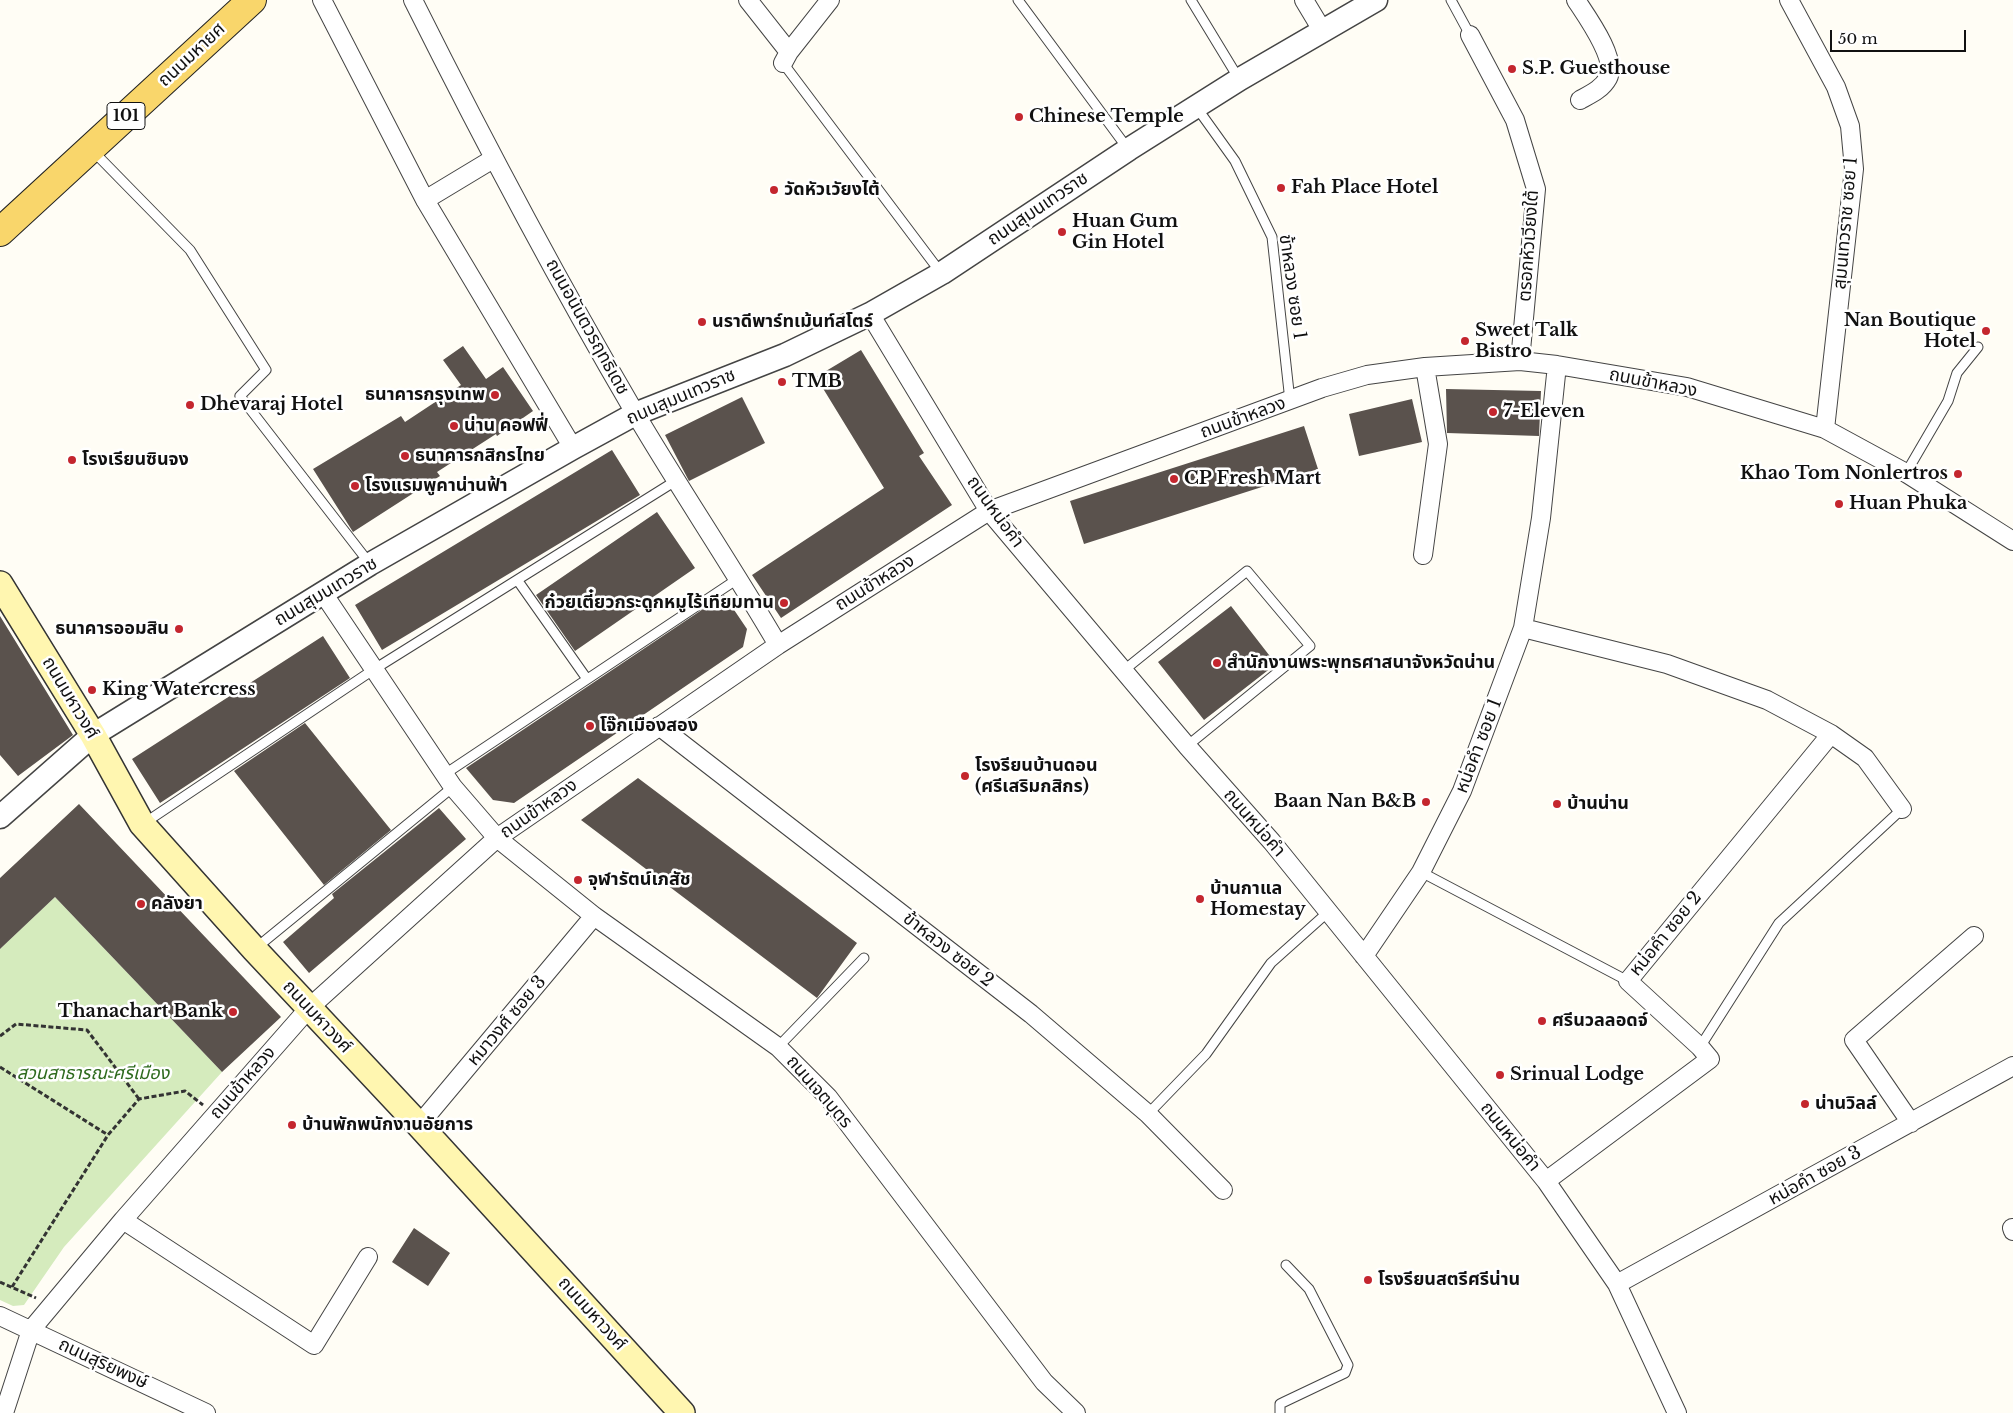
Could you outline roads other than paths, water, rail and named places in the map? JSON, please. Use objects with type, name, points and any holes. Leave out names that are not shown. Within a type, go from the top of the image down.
[{"type":"main road","name":"ถนนมหายศ","points":[[0,232],[91,149],[244,3]]},
{"type":"main road","name":"ถนนมหาวงศ์","points":[[0,584],[93,735],[142,824],[254,950],[419,1125],[682,1413]]},
{"type":"street","points":[[322,0],[425,200],[573,448]]},
{"type":"street","name":"ถนนอนันตวรฤทธิเดช","points":[[413,0],[493,159],[636,414],[739,578],[778,645]]},
{"type":"street","points":[[748,0],[786,57],[830,0]]},
{"type":"street","points":[[1304,0],[1322,30]]},
{"type":"street","name":"ถนนสุมนเทวราช","points":[[0,817],[93,735],[370,564],[636,414],[785,355],[870,314],[942,273],[1128,149],[1240,79],[1376,0]]},
{"type":"street","points":[[1576,0],[1598,34],[1609,60],[1610,72],[1607,80],[1598,90],[1580,100]]},
{"type":"street","name":"สุมนเทวราช ซอย 1","points":[[1789,0],[1836,87],[1850,126],[1854,169],[1825,428]]},
{"type":"street","name":"ตรอกหัวเวียงใต้","points":[[1470,35],[1515,120],[1536,188],[1520,361]]},
{"type":"street","points":[[425,200],[493,159]]},
{"type":"street","name":"ถนนหน่อคำ","points":[[870,314],[989,511],[1187,746],[1272,842],[1327,913],[1546,1181],[1617,1284],[1677,1413]]},
{"type":"street","name":"ถนนข้าหลวง","points":[[4,1413],[31,1330],[123,1220],[309,1008],[497,838],[778,645],[989,511],[1290,401],[1367,375],[1425,367],[1520,361],[1557,365],[1687,387],[1825,428],[1906,473],[2013,541]]},
{"type":"street","name":"หน่อคำ ซอย 1","points":[[1364,956],[1422,872],[1462,791],[1523,628],[1540,518],[1557,365]]},
{"type":"street","points":[[1423,556],[1438,444],[1425,367]]},
{"type":"street","name":"ถนนเจตบุตร","points":[[323,593],[449,781],[497,838],[594,916],[778,1047],[828,1097],[1044,1382],[1076,1413]]},
{"type":"street","points":[[1523,628],[1667,664],[1767,700],[1830,734],[1865,758],[1902,809]]},
{"type":"street","name":"ข้าหลวง ซอย 2","points":[[659,726],[1031,1014],[1148,1114],[1223,1190]]},
{"type":"street","name":"หน่อคำ ซอย 2","points":[[1700,1047],[1628,981],[1830,734]]},
{"type":"street","name":"หมาวงศ์ ซอย 3","points":[[419,1125],[594,916]]},
{"type":"street","points":[[1911,1123],[1854,1040],[1974,936]]},
{"type":"street","points":[[1546,1181],[1710,1059],[1700,1047]]},
{"type":"street","name":"หน่อคำ ซอย 3","points":[[1617,1284],[2013,1066]]},
{"type":"street","points":[[123,1220],[314,1345],[368,1257]]},
{"type":"street","name":"ถนนสุริยพงษ์","points":[[0,1316],[206,1413]]},
{"type":"lane","points":[[1018,0],[1128,149]]},
{"type":"lane","points":[[1191,0],[1240,79]]},
{"type":"lane","name":"ตรอกหัวเวียงใต้","points":[[1451,0],[1470,35]]},
{"type":"lane","points":[[786,57],[942,273]]},
{"type":"lane","name":"ข้าหลวง ซอย 1","points":[[1196,107],[1236,160],[1272,237],[1290,401]]},
{"type":"lane","points":[[91,149],[190,250],[266,370],[240,396],[370,564]]},
{"type":"lane","points":[[1906,473],[1948,401],[1957,373],[1978,347]]},
{"type":"lane","points":[[142,824],[373,670],[677,480]]},
{"type":"lane","points":[[1123,671],[1247,570],[1310,646],[1187,746]]},
{"type":"lane","points":[[254,950],[449,781],[587,678],[739,578]]},
{"type":"lane","points":[[518,581],[587,678]]},
{"type":"lane","points":[[1700,1047],[1779,924],[1902,809]]},
{"type":"lane","points":[[1422,872],[1628,981]]},
{"type":"lane","points":[[1148,1114],[1206,1054],[1271,963],[1327,913]]},
{"type":"lane","points":[[778,1047],[864,958]]},
{"type":"lane","points":[[1280,1413],[1280,1404],[1345,1374],[1348,1365],[1309,1289],[1286,1265]]},
{"type":"place","name":"S.P. Guesthouse","points":[[1512,69]]},
{"type":"place","name":"Chinese Temple","points":[[1019,117]]},
{"type":"place","name":"Fah Place Hotel","points":[[1281,188]]},
{"type":"place","name":"วัดหัวเวัยงไต้","points":[[774,190]]},
{"type":"place","name":"Huan Gum Gin Hotel","points":[[1062,232]]},
{"type":"place","name":"นราดีพาร์ทเม้นท์สโตร์","points":[[702,322]]},
{"type":"place","name":"Nan Boutique Hotel","points":[[1986,331]]},
{"type":"place","name":"Sweet Talk Bistro","points":[[1465,341]]},
{"type":"place","name":"TMB","points":[[782,382]]},
{"type":"place","name":"ธนาคารกรุงเทพ","points":[[495,395]]},
{"type":"place","name":"Dhevaraj Hotel","points":[[190,405]]},
{"type":"place","name":"7-Eleven","points":[[1493,412]]},
{"type":"place","name":"น่าน คอฟฟี่","points":[[454,426]]},
{"type":"place","name":"ธนาคารกสิกรไทย","points":[[405,456]]},
{"type":"place","name":"โรงเรียนซินจง","points":[[72,460]]},
{"type":"place","name":"Khao Tom Nonlertros","points":[[1958,474]]},
{"type":"place","name":"CP Fresh Mart","points":[[1174,479]]},
{"type":"place","name":"โรงแรมพูคาน่านฟ้า","points":[[355,486]]},
{"type":"place","name":"Huan Phuka","points":[[1839,504]]},
{"type":"place","name":"ก๋วยเตี๋ยวกระดูกหมูไร้เทียมทาน","points":[[784,603]]},
{"type":"place","name":"ธนาคารออมสิน","points":[[179,629]]},
{"type":"place","name":"สำนักงานพระพุทธศาสนาจังหวัดน่าน","points":[[1217,663]]},
{"type":"place","name":"King Watercress","points":[[92,690]]},
{"type":"place","name":"โจ๊กเมืองสอง","points":[[590,726]]},
{"type":"place","name":"โรงรียนบ้านดอน (ศรีเสริมกสิกร)","points":[[965,776]]},
{"type":"place","name":"Baan Nan B&B","points":[[1426,802]]},
{"type":"place","name":"บ้านน่าน","points":[[1557,804]]},
{"type":"place","name":"จุฬารัตน์เภสัช","points":[[578,880]]},
{"type":"place","name":"บ้านกาแล Homestay","points":[[1200,899]]},
{"type":"place","name":"คลังยา","points":[[141,904]]},
{"type":"place","name":"Thanachart Bank","points":[[233,1012]]},
{"type":"place","name":"ศรีนวลลอดจ์","points":[[1542,1021]]},
{"type":"place","name":"Srinual Lodge","points":[[1500,1075]]},
{"type":"place","name":"น่านวิลล์","points":[[1805,1104]]},
{"type":"place","name":"บ้านพักพนักงานอัยการ","points":[[292,1125]]},
{"type":"place","name":"โรงรียนสตรีศรีน่าน","points":[[1368,1280]]},
{"type":"park label","name":"สวนสาธารณะศรีเมือง","points":[[93,1074]]}]
